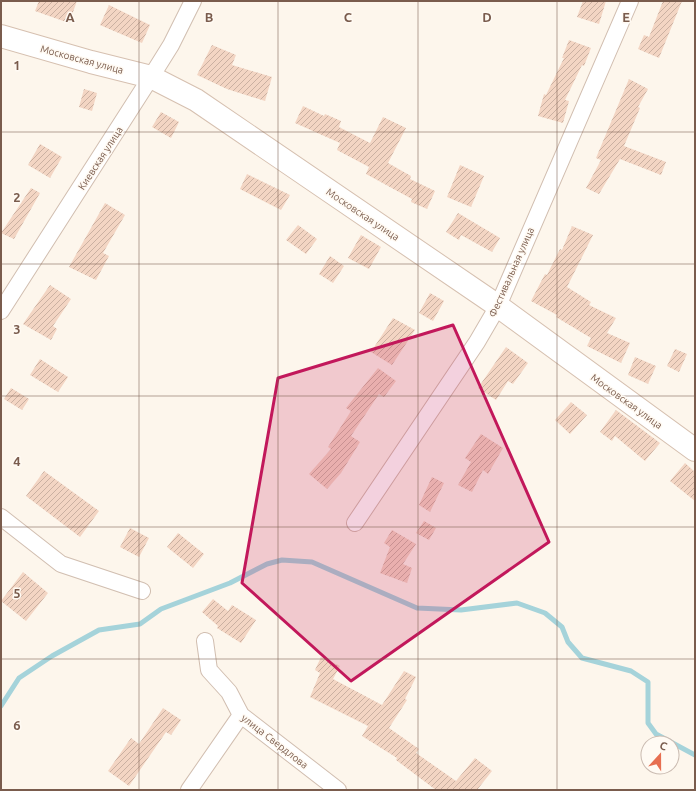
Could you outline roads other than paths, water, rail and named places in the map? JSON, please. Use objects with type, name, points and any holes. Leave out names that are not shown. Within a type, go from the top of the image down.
[{"type":"street","name":"Киевская улица","points":[[1,311],[151,77],[170,45],[192,1]]},
{"type":"street","name":"Фестивальная улица","points":[[355,523],[477,342],[498,306],[630,1]]},
{"type":"street","name":"Московская улица","points":[[1,36],[151,77],[196,100],[498,306],[695,450]]},
{"type":"street","points":[[1,517],[61,564],[142,591]]},
{"type":"street","name":"улица Свердлова","points":[[204,640],[209,670],[229,692],[241,715],[338,790]]},
{"type":"street","points":[[189,790],[241,715]]},
{"type":"waterway","points":[[1,706],[19,678],[52,656],[99,630],[140,624],[161,609],[230,583],[267,564],[282,560],[312,562],[417,608],[461,610],[517,603],[545,613],[562,627],[568,642],[582,658],[631,671],[648,682],[648,723],[656,734],[695,755]]}]
